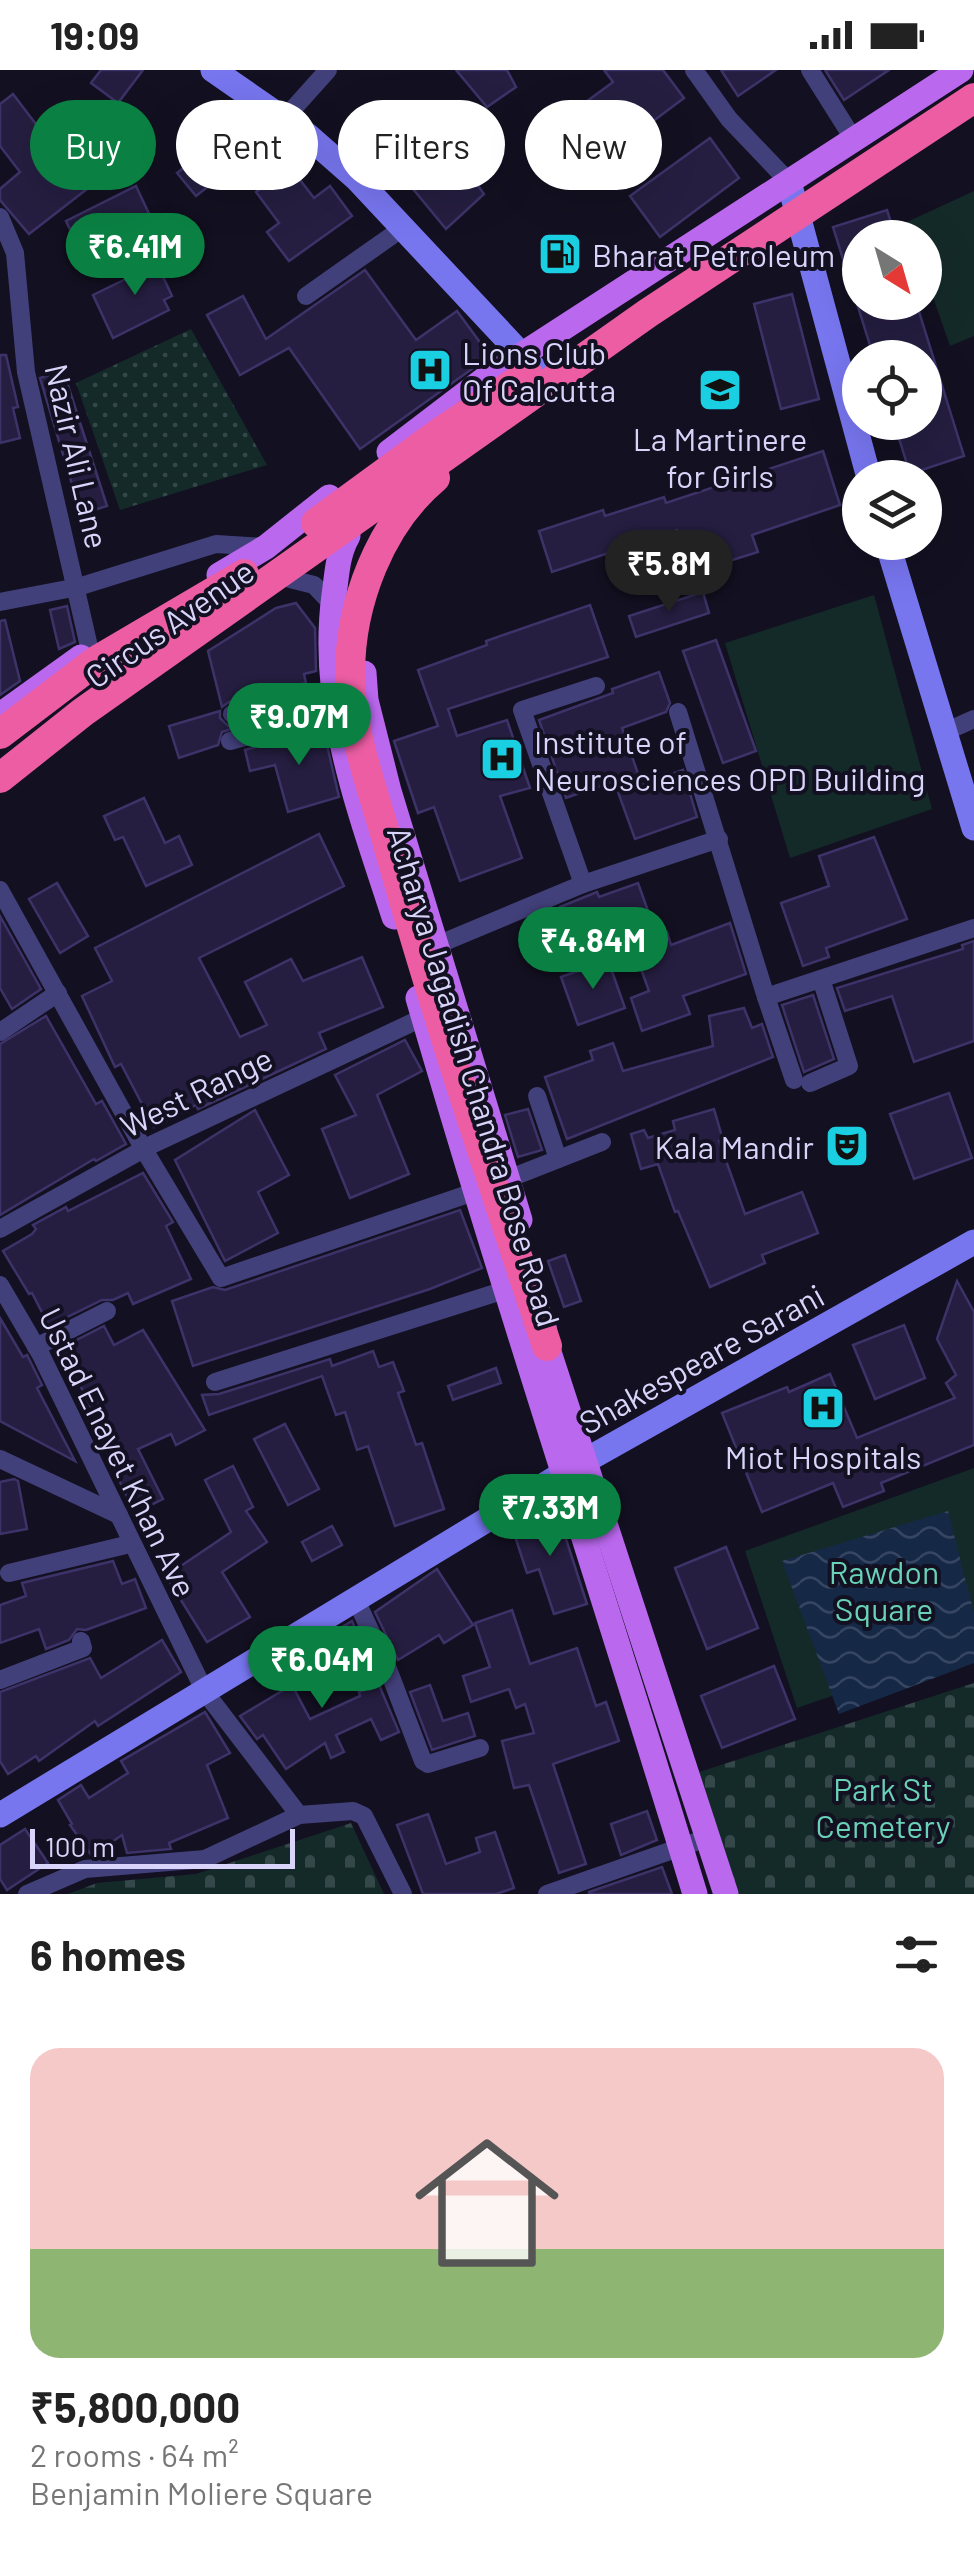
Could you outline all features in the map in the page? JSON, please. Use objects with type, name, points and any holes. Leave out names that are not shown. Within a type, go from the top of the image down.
[{"type":"highway","points":[[0,734],[96,661],[244,574],[438,433],[974,76]]},
{"type":"highway","points":[[0,778],[83,712],[586,358],[974,98]]},
{"type":"highway","points":[[546,1346],[515,1280],[409,920],[354,718],[350,674],[365,586],[379,552],[399,521],[427,485],[586,358]]},
{"type":"main road","points":[[212,70],[257,100]]},
{"type":"main road","points":[[348,536],[319,505],[486,378],[961,70]]},
{"type":"main road","points":[[349,482],[377,514],[551,389],[974,110]]},
{"type":"main road","points":[[318,146],[404,227],[551,389]]},
{"type":"main road","points":[[789,182],[864,460]]},
{"type":"main road","name":"Circus Avenue","points":[[0,715],[90,651],[266,546],[319,505]]},
{"type":"main road","name":"Acharya Jagadish Chandra Bose Road","points":[[377,514],[364,664],[366,700],[388,791],[533,1262],[546,1346],[604,1598],[695,1894]]},
{"type":"main road","name":"Circus Avenue","points":[[0,788],[64,735],[377,514]]},
{"type":"main road","name":"Acharya Jagadish Chandra Bose Road","points":[[348,536],[339,557],[329,636],[341,748],[477,1192],[515,1280],[573,1468],[726,1894]]},
{"type":"main road","points":[[892,560],[974,828]]},
{"type":"main road","points":[[0,750],[110,666],[244,574]]},
{"type":"main road","name":"Shakespeare Sarani","points":[[0,1815],[573,1468],[974,1242]]},
{"type":"street","points":[[300,100],[328,70]]},
{"type":"street","points":[[694,70],[729,119],[789,182]]},
{"type":"street","points":[[810,70],[854,140]]},
{"type":"street","name":"Nazir Ali Lane","points":[[0,217],[14,253],[10,314],[78,587],[90,651]]},
{"type":"street","points":[[306,296],[404,227]]},
{"type":"street","points":[[0,602],[78,587],[216,544],[266,546],[290,579],[314,585],[333,605]]},
{"type":"street","points":[[584,884],[522,710],[596,686]]},
{"type":"street","points":[[232,714],[333,701]]},
{"type":"street","points":[[230,741],[333,701]]},
{"type":"street","points":[[678,712],[766,997],[802,1082],[842,1072],[848,1066],[821,979]]},
{"type":"street","points":[[945,732],[974,719]]},
{"type":"street","points":[[407,958],[584,884],[719,839]]},
{"type":"street","points":[[0,890],[143,1148],[222,1278],[477,1192]]},
{"type":"street","points":[[766,997],[974,928]]},
{"type":"street","points":[[0,1032],[58,993]]},
{"type":"street","name":"West Range","points":[[0,1229],[143,1148],[424,1016]]},
{"type":"street","points":[[537,1096],[558,1159]]},
{"type":"street","points":[[508,1180],[602,1142]]},
{"type":"street","points":[[215,1382],[515,1280]]},
{"type":"street","name":"Ustad Enayet Khan Ave","points":[[0,1284],[36,1348],[205,1692],[299,1815]]},
{"type":"street","points":[[36,1348],[106,1311]]},
{"type":"street","points":[[0,1458],[119,1515]]},
{"type":"street","points":[[9,1574],[130,1544]]},
{"type":"street","points":[[356,1600],[388,1669],[422,1761],[428,1764],[480,1748]]},
{"type":"street","points":[[0,1680],[83,1648],[81,1641]]},
{"type":"street","points":[[26,1894],[85,1869],[205,1859],[299,1815],[353,1811],[364,1816],[404,1894]]},
{"type":"street","points":[[548,1894],[707,1838]]},
{"type":"green space","points":[[974,191],[974,336],[950,346],[941,320],[942,220],[911,220]]},
{"type":"green space","points":[[191,329],[267,465],[120,510],[76,383]]},
{"type":"green space","points":[[874,595],[932,809],[790,858],[725,643]]},
{"type":"green space","name":"Rawdon Square","points":[[974,1468],[974,1647],[797,1708],[745,1551]]},
{"type":"green space","name":"Park St Cemetery","points":[[974,1683],[974,1894],[713,1894],[678,1779]]},
{"type":"green space","points":[[351,1823],[384,1894],[68,1894],[97,1883],[196,1874]]},
{"type":"water","name":"Rawdon Square","points":[[948,1511],[974,1613],[974,1663],[839,1714],[782,1561]]},
{"type":"building","points":[[101,70],[143,70],[120,100],[114,100],[91,83]]},
{"type":"building","points":[[456,70],[507,70],[516,87],[497,100],[481,100]]},
{"type":"building","points":[[604,70],[663,70],[684,98],[662,114],[662,100],[589,100],[613,82]]},
{"type":"building","points":[[721,70],[776,70],[738,96]]},
{"type":"building","points":[[825,70],[889,70],[844,100]]},
{"type":"building","points":[[13,94],[30,116],[30,190],[86,190],[29,234],[0,200],[0,189],[20,172],[0,146],[0,104]]},
{"type":"building","points":[[710,138],[739,178],[660,237],[630,196],[638,190],[662,190],[662,173]]},
{"type":"building","points":[[330,186],[352,216],[289,261],[267,232],[279,223],[256,192],[308,190],[314,198]]},
{"type":"building","points":[[128,190],[138,190],[151,218],[139,224],[137,220],[93,241],[95,245],[81,252],[66,221]]},
{"type":"building","points":[[414,190],[481,190],[484,194],[446,229]]},
{"type":"building","points":[[887,210],[890,220],[855,220]]},
{"type":"building","points":[[842,224],[842,256],[833,227]]},
{"type":"building","points":[[152,253],[172,296],[164,300],[169,310],[113,338],[93,295],[136,274],[131,263]]},
{"type":"building","points":[[365,270],[416,340],[457,311],[490,356],[360,449],[289,348],[240,375],[207,315],[243,296],[266,339]]},
{"type":"building","points":[[792,294],[819,399],[781,409],[754,304]]},
{"type":"building","points":[[862,320],[922,320],[928,340],[868,340]]},
{"type":"building","points":[[0,355],[6,355],[18,407],[13,408],[20,438],[0,443]]},
{"type":"building","points":[[63,370],[107,506],[81,514],[40,378]]},
{"type":"building","points":[[942,385],[964,456],[942,463],[942,460],[906,460],[900,440],[942,440]]},
{"type":"building","points":[[823,451],[840,505],[752,535],[758,552],[723,563],[718,546],[686,557],[677,530],[552,572],[539,531],[603,510],[605,516],[664,497],[666,503]]},
{"type":"building","points":[[703,592],[709,613],[636,637],[629,616]]},
{"type":"building","points":[[296,603],[315,628],[316,671],[304,674],[306,683],[222,707],[208,651],[276,608]]},
{"type":"building","points":[[590,605],[608,657],[448,709],[457,736],[507,720],[530,788],[500,796],[522,858],[460,881],[434,807],[418,813],[394,741],[438,726],[418,670],[487,645],[486,641]]},
{"type":"building","points":[[67,606],[75,642],[59,649],[50,610]]},
{"type":"building","points":[[5,620],[20,681],[0,695],[0,621]]},
{"type":"building","points":[[716,640],[756,751],[723,763],[683,651]]},
{"type":"building","points":[[659,672],[670,703],[666,712],[622,728],[642,785],[683,770],[697,817],[635,839],[614,781],[566,798],[539,720]]},
{"type":"building","points":[[220,711],[220,718],[228,726],[255,721],[222,732],[218,745],[179,758],[169,726]]},
{"type":"building","points":[[323,728],[339,797],[288,812],[275,765],[250,771],[245,750]]},
{"type":"building","points":[[144,798],[165,843],[179,836],[192,865],[146,886],[123,837],[115,840],[104,816]]},
{"type":"building","points":[[319,834],[344,886],[199,958],[240,1037],[267,1025],[245,982],[291,959],[303,981],[362,957],[383,1007],[319,1033],[326,1049],[154,1127],[121,1064],[115,1067],[82,996],[112,981],[95,948]]},
{"type":"building","points":[[874,837],[907,919],[826,948],[829,957],[803,966],[781,903],[829,886],[819,856]]},
{"type":"building","points":[[57,883],[88,936],[60,953],[29,899]]},
{"type":"building","points":[[638,883],[657,936],[667,932],[671,945],[730,923],[746,974],[683,996],[690,1014],[642,1031],[631,998],[649,991],[625,925],[573,944],[560,907],[597,892],[599,897]]},
{"type":"building","points":[[0,916],[41,989],[12,1009],[0,988]]},
{"type":"building","points":[[974,941],[974,1041],[914,1062],[892,996],[845,1011],[837,988],[963,949],[962,945]]},
{"type":"building","points":[[608,960],[625,1008],[578,1025],[561,977]]},
{"type":"building","points":[[813,995],[834,1059],[804,1072],[782,1005]]},
{"type":"building","points":[[744,1008],[752,1028],[762,1024],[773,1057],[567,1139],[545,1077],[593,1060],[590,1051],[613,1043],[623,1071],[713,1046],[709,1016]]},
{"type":"building","points":[[46,1016],[96,1104],[102,1101],[126,1144],[0,1215],[0,1044]]},
{"type":"building","points":[[405,1040],[422,1071],[377,1095],[409,1174],[350,1198],[322,1129],[356,1115],[335,1075]]},
{"type":"building","points":[[949,1093],[972,1158],[914,1179],[890,1114]]},
{"type":"building","points":[[528,1109],[542,1150],[518,1157],[505,1115]]},
{"type":"building","points":[[714,1109],[723,1140],[719,1141],[745,1214],[802,1192],[818,1233],[762,1255],[765,1263],[710,1287],[678,1211],[675,1212],[658,1164],[641,1169],[631,1134],[644,1130],[648,1138],[675,1130],[673,1121]]},
{"type":"building","points":[[255,1110],[289,1175],[258,1192],[278,1233],[225,1261],[175,1160]]},
{"type":"building","points":[[143,1173],[173,1222],[166,1226],[191,1279],[133,1304],[128,1293],[102,1300],[49,1326],[3,1251],[32,1234],[36,1229],[33,1225]]},
{"type":"building","points":[[460,1210],[482,1268],[430,1289],[193,1366],[172,1301],[213,1287],[225,1290]]},
{"type":"building","points":[[565,1255],[581,1301],[564,1307],[548,1261]]},
{"type":"building","points":[[957,1281],[974,1312],[974,1445],[881,1483],[884,1491],[843,1507],[833,1483],[762,1512],[722,1413],[787,1387],[789,1392],[830,1374],[857,1438],[955,1398],[946,1383],[956,1375],[937,1339]]},
{"type":"building","points":[[0,1318],[23,1357],[27,1355],[42,1385],[37,1388],[75,1461],[0,1421]]},
{"type":"building","points":[[904,1325],[925,1378],[875,1399],[853,1345]]},
{"type":"building","points":[[104,1326],[114,1345],[143,1330],[205,1430],[176,1445],[171,1434],[138,1449],[163,1499],[135,1513],[61,1348]]},
{"type":"building","points":[[373,1351],[379,1367],[393,1362],[404,1391],[398,1393],[416,1445],[422,1443],[444,1509],[395,1526],[368,1446],[357,1450],[345,1412],[336,1415],[322,1376],[209,1415],[202,1395],[219,1394],[330,1359],[332,1366]]},
{"type":"building","points":[[496,1368],[501,1383],[453,1400],[448,1386]]},
{"type":"building","points":[[285,1424],[319,1489],[288,1505],[254,1439]]},
{"type":"building","points":[[233,1466],[253,1507],[246,1511],[267,1542],[222,1572],[250,1617],[207,1642],[166,1576],[231,1532],[205,1480]]},
{"type":"building","points":[[18,1481],[27,1529],[0,1534],[0,1482]]},
{"type":"building","points":[[556,1508],[587,1604],[554,1614],[539,1569],[527,1573],[511,1524]]},
{"type":"building","points":[[332,1526],[342,1545],[312,1561],[302,1542]]},
{"type":"building","points":[[726,1547],[758,1628],[707,1649],[675,1568]]},
{"type":"building","points":[[113,1561],[122,1584],[135,1579],[146,1608],[86,1630],[77,1629],[69,1640],[46,1649],[39,1629],[0,1643],[0,1605],[26,1596],[22,1583]]},
{"type":"building","points":[[437,1569],[473,1625],[444,1643],[439,1635],[398,1660],[375,1612]]},
{"type":"building","points":[[512,1610],[530,1664],[577,1648],[596,1706],[606,1702],[619,1741],[553,1764],[586,1864],[559,1873],[529,1785],[514,1788],[502,1741],[534,1733],[525,1704],[516,1708],[509,1689],[471,1702],[463,1676],[490,1667],[475,1623]]},
{"type":"building","points":[[352,1621],[399,1732],[381,1740],[371,1719],[336,1735],[344,1752],[331,1758],[325,1743],[286,1769],[263,1735],[257,1739],[240,1716],[292,1685],[310,1719],[360,1696],[359,1692],[364,1690],[332,1633]]},
{"type":"building","points":[[162,1640],[181,1672],[98,1726],[95,1721],[39,1761],[36,1756],[8,1774],[0,1761],[0,1692],[90,1658],[101,1678]]},
{"type":"building","points":[[774,1666],[795,1719],[722,1748],[701,1696]]},
{"type":"building","points":[[430,1685],[443,1721],[468,1713],[475,1736],[432,1750],[410,1692]]},
{"type":"building","points":[[205,1712],[230,1753],[207,1765],[228,1818],[169,1843],[171,1849],[127,1853],[122,1835],[92,1856],[58,1800],[81,1785],[89,1798],[128,1773],[121,1761]]},
{"type":"building","points":[[647,1811],[657,1840],[621,1855],[611,1824]]},
{"type":"building","points":[[428,1814],[446,1864],[480,1852],[476,1838],[495,1832],[514,1888],[496,1894],[423,1894],[397,1825]]},
{"type":"building","points":[[25,1829],[48,1863],[7,1890],[0,1879],[0,1845]]},
{"type":"building","points":[[662,1867],[672,1894],[589,1894],[589,1892]]},
{"type":"place","name":"Bharat Petroleum","points":[[560,254]]},
{"type":"place","name":"Lions Club Of Calcutta","points":[[430,370]]},
{"type":"place","name":"La Martinere for Girls","points":[[720,390]]},
{"type":"place","name":"Institute of Neurosciences OPD Building","points":[[502,759]]},
{"type":"place","name":"Kala Mandir","points":[[847,1146]]},
{"type":"place","name":"Miot Hospitals","points":[[823,1408]]}]
